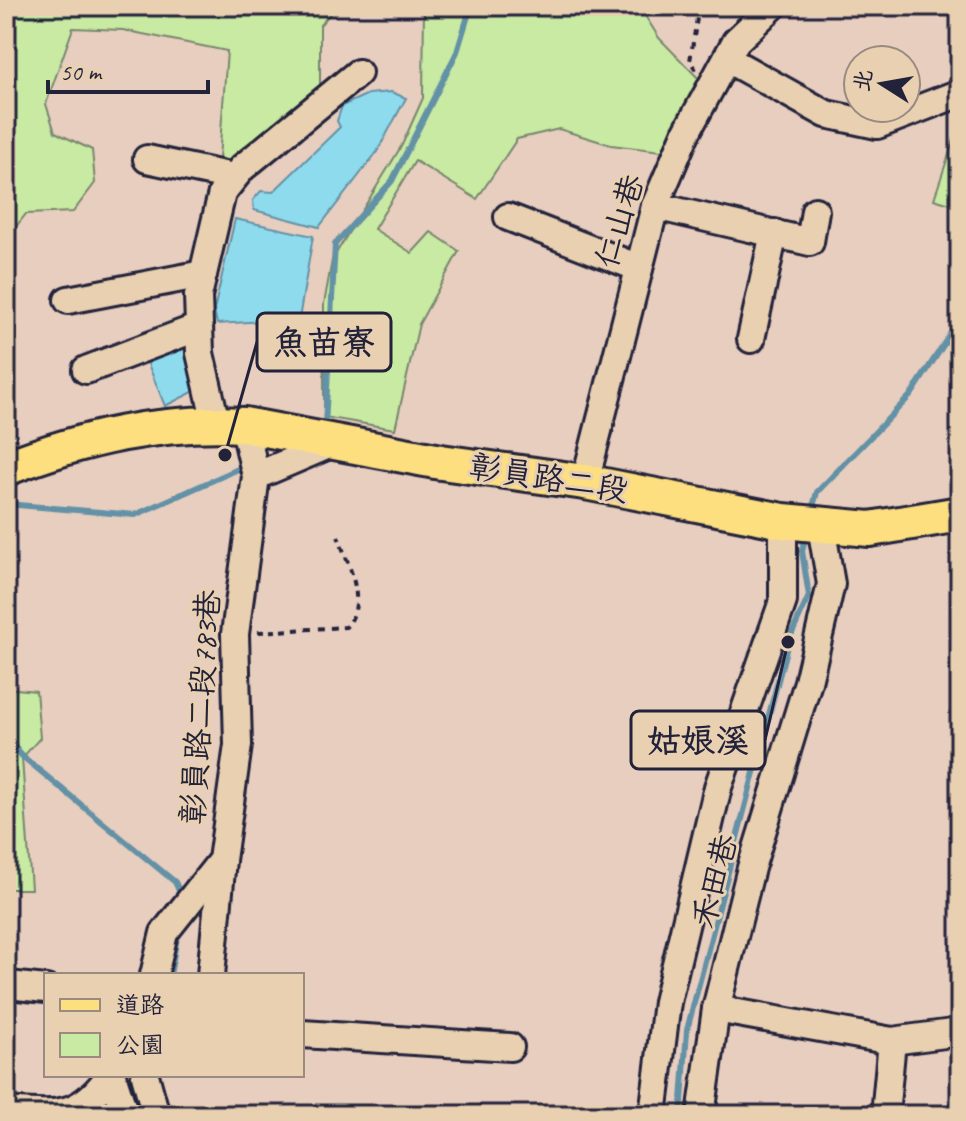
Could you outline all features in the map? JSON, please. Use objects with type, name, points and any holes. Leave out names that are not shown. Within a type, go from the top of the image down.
[{"type":"main road","name":"彰員路二段","points":[[6,468],[136,428],[230,424],[585,482],[821,526]]},
{"type":"main road","points":[[821,526],[870,529],[960,514]]},
{"type":"lane","name":"仁山巷","points":[[585,482],[655,206],[709,88],[736,41],[773,6]]},
{"type":"lane","points":[[727,59],[826,114],[877,125],[960,93]]},
{"type":"lane","points":[[147,159],[233,177],[358,73]]},
{"type":"lane","name":"彰員路二段783巷","points":[[154,973],[164,933],[222,860],[238,745],[235,634],[256,476],[200,353],[198,296],[222,193],[233,177]]},
{"type":"lane","points":[[655,206],[810,242],[815,211]]},
{"type":"lane","points":[[508,217],[639,268]]},
{"type":"lane","points":[[751,339],[774,233]]},
{"type":"lane","points":[[68,300],[203,274]]},
{"type":"lane","points":[[86,370],[199,327]]},
{"type":"lane","points":[[256,476],[310,439]]},
{"type":"lane","points":[[653,1115],[667,1002],[718,787],[783,601],[783,521]]},
{"type":"lane","name":"禾田巷","points":[[701,1115],[716,1009],[751,868],[808,682],[831,584],[821,526]]},
{"type":"lane","points":[[211,973],[222,860]]},
{"type":"lane","points":[[136,973],[164,933]]},
{"type":"lane","points":[[8,985],[44,989]]},
{"type":"lane","points":[[716,1009],[892,1041],[960,1032]]},
{"type":"lane","points":[[304,1034],[510,1047]]},
{"type":"lane","points":[[885,1115],[892,1041]]},
{"type":"lane","points":[[6,1111],[70,1112],[94,1098],[110,1077]]},
{"type":"lane","points":[[112,1077],[125,1115]]},
{"type":"lane","points":[[146,1077],[156,1115]]},
{"type":"path","points":[[699,6],[690,61],[709,88]]},
{"type":"path","points":[[235,634],[346,627],[354,619],[357,589],[338,536]]},
{"type":"green space","points":[[6,6],[337,6],[320,25],[320,91],[249,163],[219,159],[227,51],[123,30],[73,28],[46,104],[55,132],[92,150],[95,183],[73,212],[26,214],[6,239]]},
{"type":"green space","points":[[424,6],[639,6],[659,38],[702,82],[670,152],[611,145],[559,129],[517,139],[477,199],[415,161],[374,229],[412,253],[431,232],[459,251],[419,324],[395,429],[324,417],[324,304],[332,260],[402,145],[423,98]]},
{"type":"green space","points":[[960,121],[960,207],[934,199]]},
{"type":"green space","points":[[6,688],[36,691],[40,738],[22,758],[31,889],[6,889]]},
{"type":"water","points":[[391,92],[406,98],[377,152],[319,227],[254,210],[253,200],[261,191],[273,192],[340,127],[337,121],[342,106],[368,94]]},
{"type":"water","points":[[235,219],[313,236],[299,319],[217,324],[214,310]]},
{"type":"water","points":[[186,341],[199,389],[165,406],[146,359]]},
{"type":"waterway","points":[[321,428],[325,425],[335,244],[392,181],[457,52],[471,6]]},
{"type":"waterway","points":[[811,514],[817,492],[911,395],[960,319]]},
{"type":"waterway","points":[[6,504],[135,515],[247,465]]},
{"type":"waterway","points":[[681,1115],[687,1030],[788,642],[809,596],[802,551],[806,533]]},
{"type":"waterway","points":[[6,737],[22,756],[175,882],[182,897]]},
{"type":"waterway","points":[[170,973],[178,932]]},
{"type":"waterway","points":[[164,1097],[170,1115]]},
{"type":"place","name":"魚苗寮","points":[[225,455]]},
{"type":"place","name":"姑娘溪","points":[[788,642]]}]
